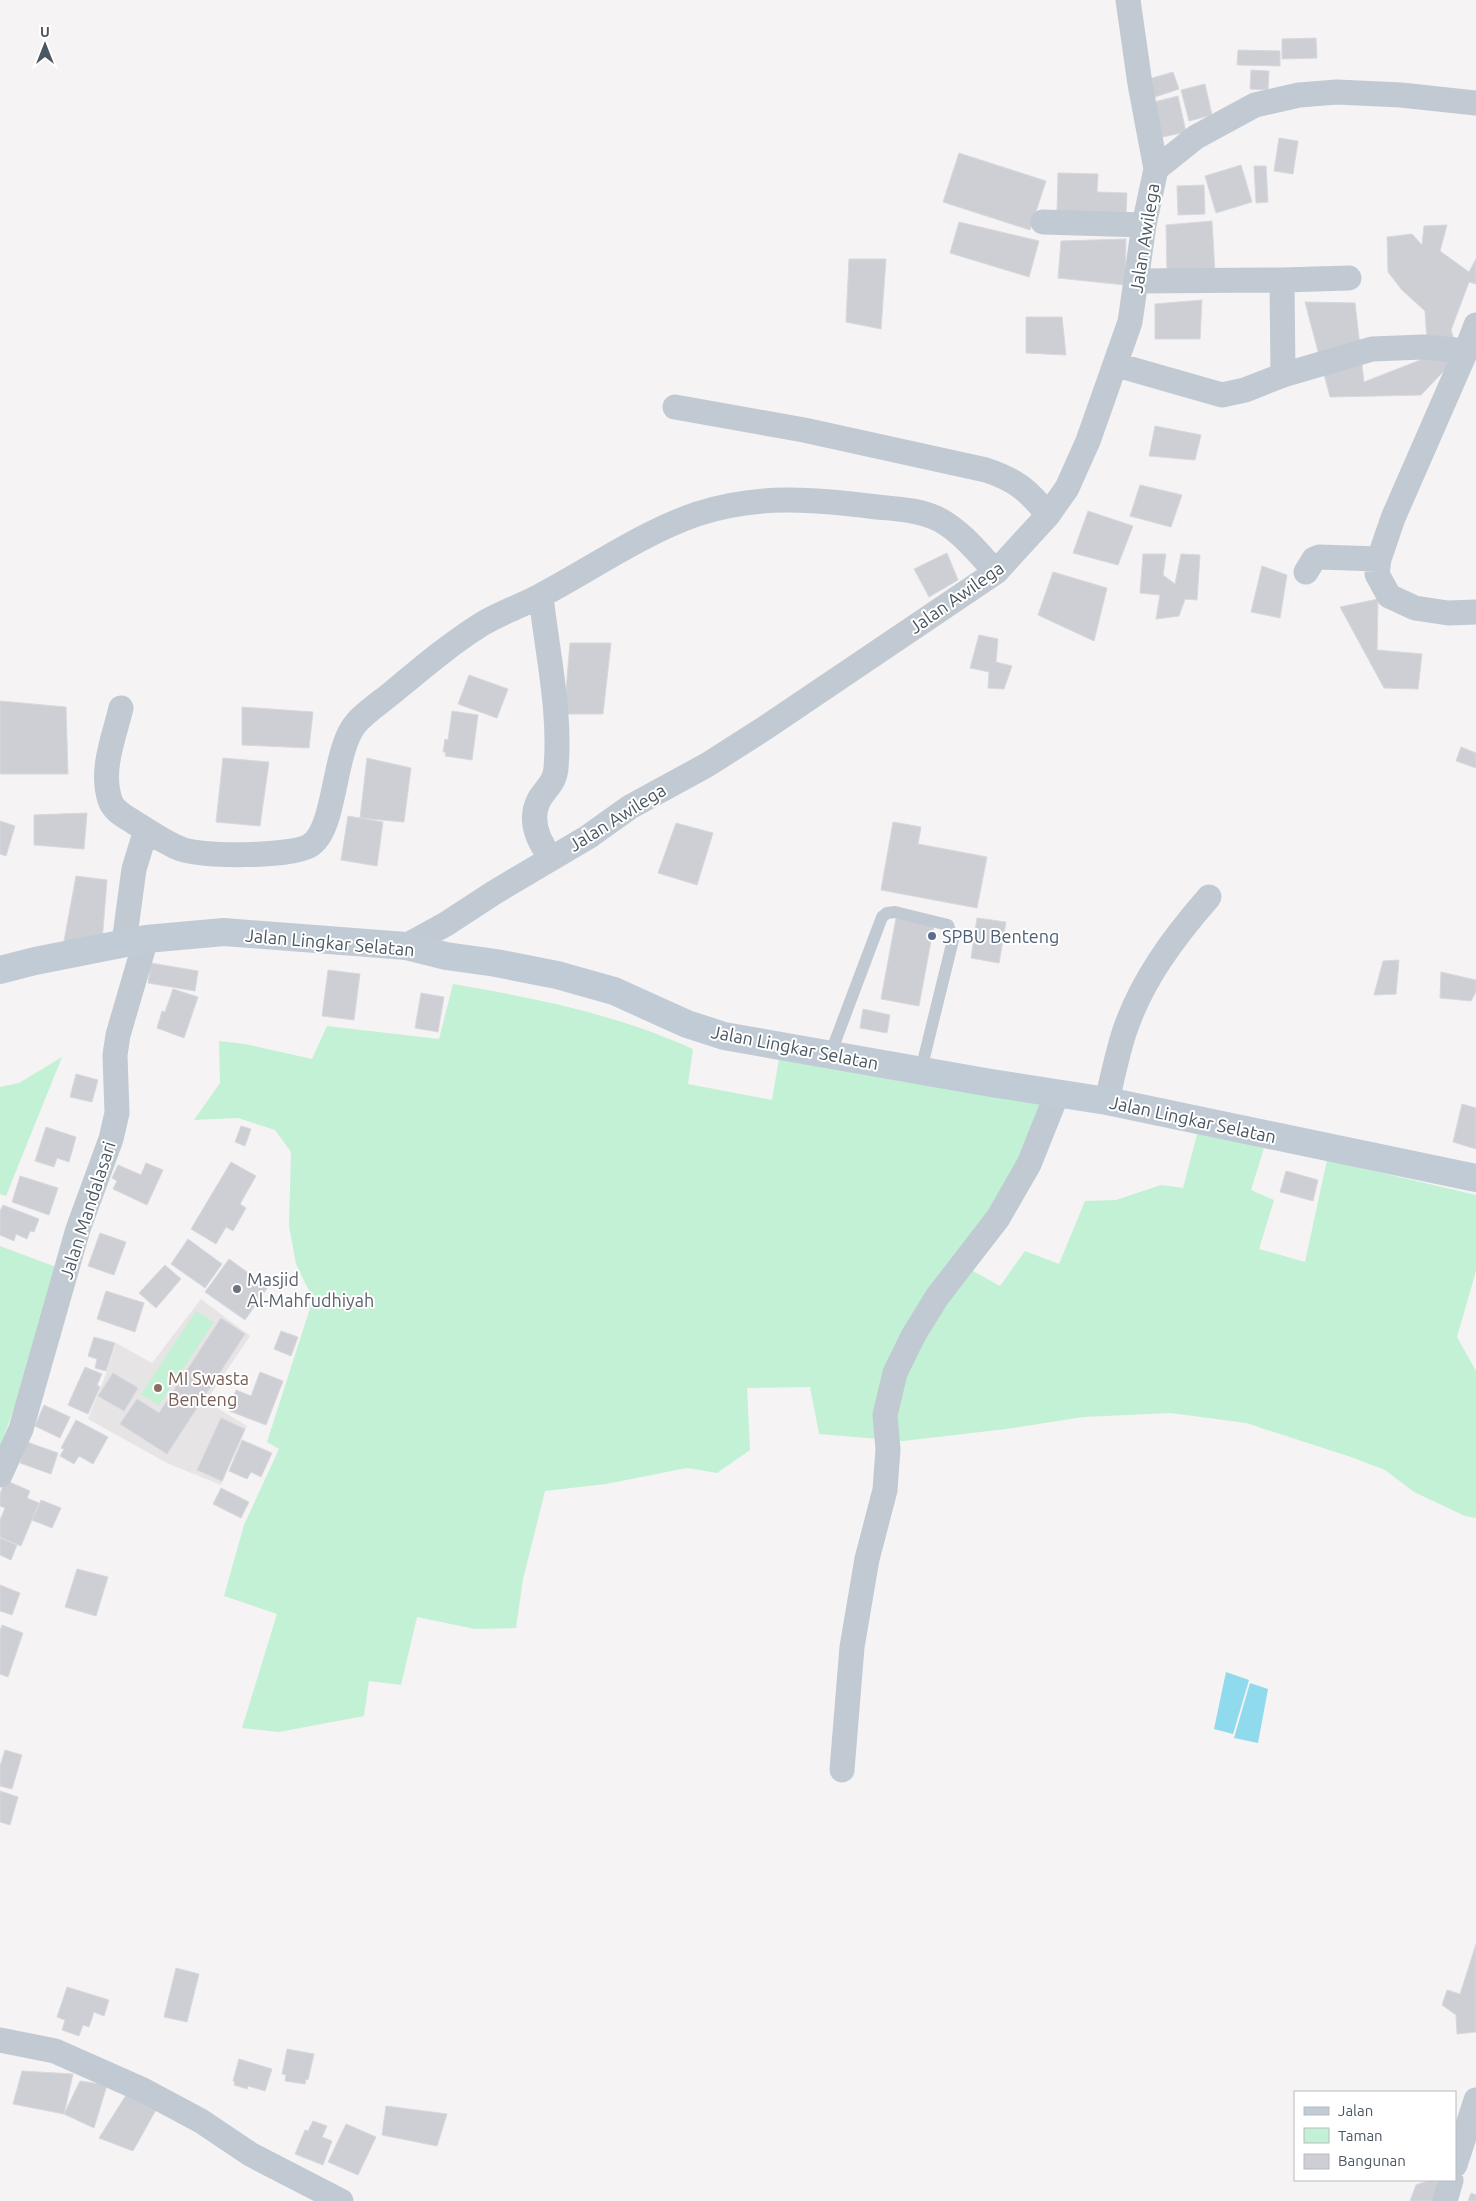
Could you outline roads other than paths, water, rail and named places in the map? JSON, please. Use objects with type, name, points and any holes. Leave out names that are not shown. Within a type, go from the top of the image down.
[{"type":"street","points":[[1128,0],[1140,84],[1156,169]]},
{"type":"street","name":"Jalan Awilega","points":[[406,946],[446,924],[588,837],[630,807],[707,765],[766,728],[996,572],[1048,515],[1067,488],[1088,441],[1117,365],[1130,322],[1144,225],[1156,169],[1196,137],[1256,105],[1299,94],[1337,92],[1401,94],[1476,103]]},
{"type":"street","points":[[1043,222],[1144,225]]},
{"type":"street","points":[[1137,281],[1349,278]]},
{"type":"street","points":[[1282,280],[1283,375]]},
{"type":"street","points":[[1476,325],[1393,518],[1379,558],[1377,574],[1389,596],[1415,608],[1448,614],[1476,612]]},
{"type":"street","points":[[1117,365],[1222,395],[1245,390],[1283,375],[1372,349],[1423,347],[1466,351]]},
{"type":"street","points":[[675,407],[804,430],[986,470],[1008,477],[1021,485],[1048,515]]},
{"type":"street","points":[[121,708],[106,771],[108,796],[115,809],[146,830],[184,850],[211,854],[250,855],[307,847],[318,840],[332,799],[346,740],[356,723],[434,657],[484,622],[541,596],[624,549],[696,515],[750,501],[784,498],[840,502],[910,511],[937,519],[954,528],[996,572]]},
{"type":"street","points":[[1306,572],[1314,559],[1319,556],[1379,558]]},
{"type":"street","points":[[541,596],[556,712],[556,769],[554,781],[540,798],[534,814],[541,844],[551,858]]},
{"type":"street","name":"Jalan Mandalasari","points":[[0,1475],[21,1429],[78,1229],[111,1140],[116,1113],[115,1055],[135,941],[134,869],[146,830]]},
{"type":"street","points":[[1107,1101],[1124,1032],[1145,987],[1163,952],[1209,897]]},
{"type":"street","name":"Jalan Lingkar Selatan","points":[[0,970],[34,961],[135,941],[224,932],[406,946],[446,956],[496,963],[557,975],[614,991],[687,1024],[724,1036],[1107,1101],[1476,1178]]},
{"type":"street","points":[[842,1770],[852,1647],[867,1559],[885,1490],[888,1449],[885,1415],[895,1373],[913,1336],[937,1297],[998,1218],[1029,1164],[1057,1094]]},
{"type":"street","points":[[0,2040],[55,2051],[143,2090],[201,2121],[250,2154],[341,2201]]},
{"type":"street","points":[[1456,2162],[1476,2100]]},
{"type":"street","points":[[1445,2201],[1451,2181]]},
{"type":"lane","points":[[830,1055],[882,917],[887,913],[895,912],[948,925],[952,931],[953,940],[921,1070]]},
{"type":"water","points":[[1226,1672],[1249,1680],[1233,1734],[1214,1729]]},
{"type":"water","points":[[1250,1683],[1268,1689],[1258,1743],[1234,1738]]},
{"type":"place","name":"SPBU Benteng","points":[[932,936]]},
{"type":"place","name":"Masjid Al-Mahfudhiyah","points":[[237,1289]]},
{"type":"place","name":"MI Swasta Benteng","points":[[158,1388]]}]
